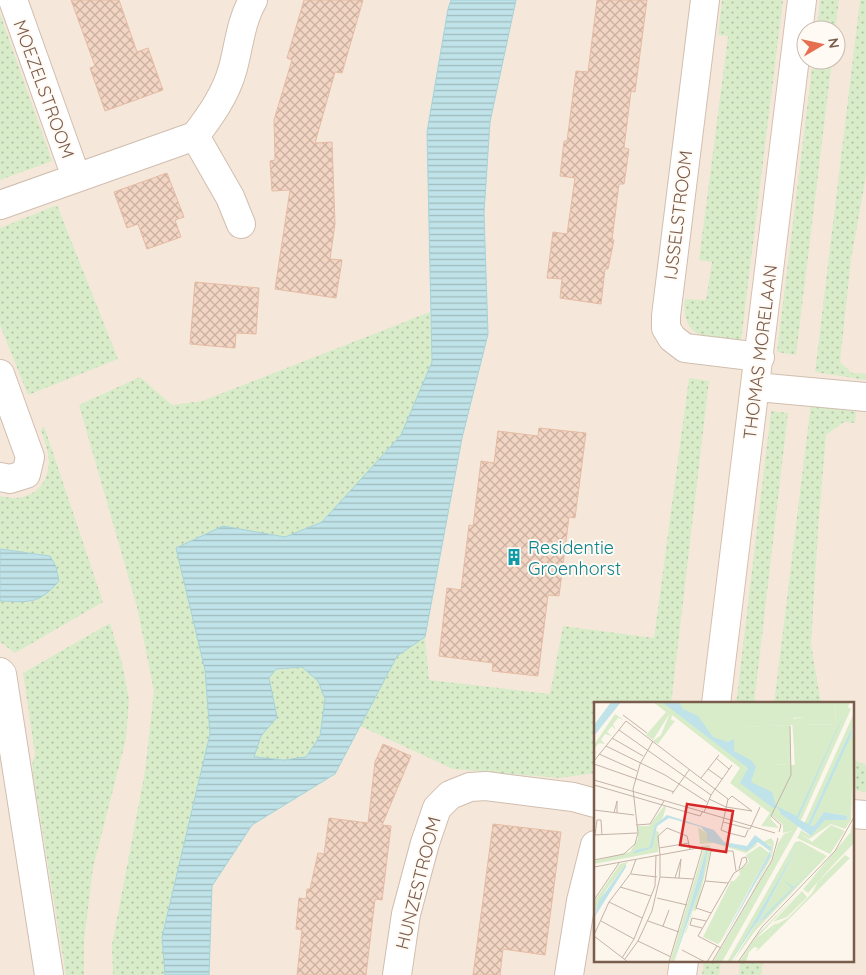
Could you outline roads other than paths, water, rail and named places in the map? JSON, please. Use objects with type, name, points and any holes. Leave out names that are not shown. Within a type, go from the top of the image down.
[{"type":"street","name":"MOEZELSTROOM","points":[[13,0],[76,177]]},
{"type":"street","points":[[241,224],[230,197],[195,136],[216,109],[232,69],[240,32],[253,0]]},
{"type":"street","name":"IJSSELSTROOM","points":[[705,0],[666,328],[672,338],[685,348],[760,357]]},
{"type":"street","name":"THOMAS MORELAAN","points":[[716,702],[760,357],[802,0]]},
{"type":"street","name":"MOEZELSTROOM","points":[[0,205],[195,136]]},
{"type":"street","points":[[0,374],[30,457],[26,474],[10,479],[0,478]]},
{"type":"street","points":[[756,387],[866,397]]},
{"type":"street","points":[[0,672],[2,674],[50,975]]},
{"type":"street","name":"HUNZESTROOM","points":[[397,975],[406,914],[425,843],[436,808],[450,795],[470,787],[486,786],[573,797],[594,803]]},
{"type":"street","points":[[569,975],[581,901],[594,849]]},
{"type":"street","points":[[682,975],[684,962]]},
{"type":"water","points":[[451,0],[516,0],[490,122],[484,213],[488,334],[462,438],[425,637],[397,656],[335,774],[252,825],[212,886],[209,975],[165,975],[162,937],[210,734],[205,670],[176,548],[223,526],[285,537],[322,522],[401,435],[432,362],[427,132]],"holes":[[[302,667],[318,681],[325,699],[320,736],[306,757],[284,760],[254,757],[261,736],[277,717],[269,678],[276,669]]]},
{"type":"water","points":[[0,549],[50,556],[56,567],[59,581],[52,589],[39,598],[19,602],[0,601]]},
{"type":"place","name":"Residentie Groenhorst","points":[[514,557]]}]
